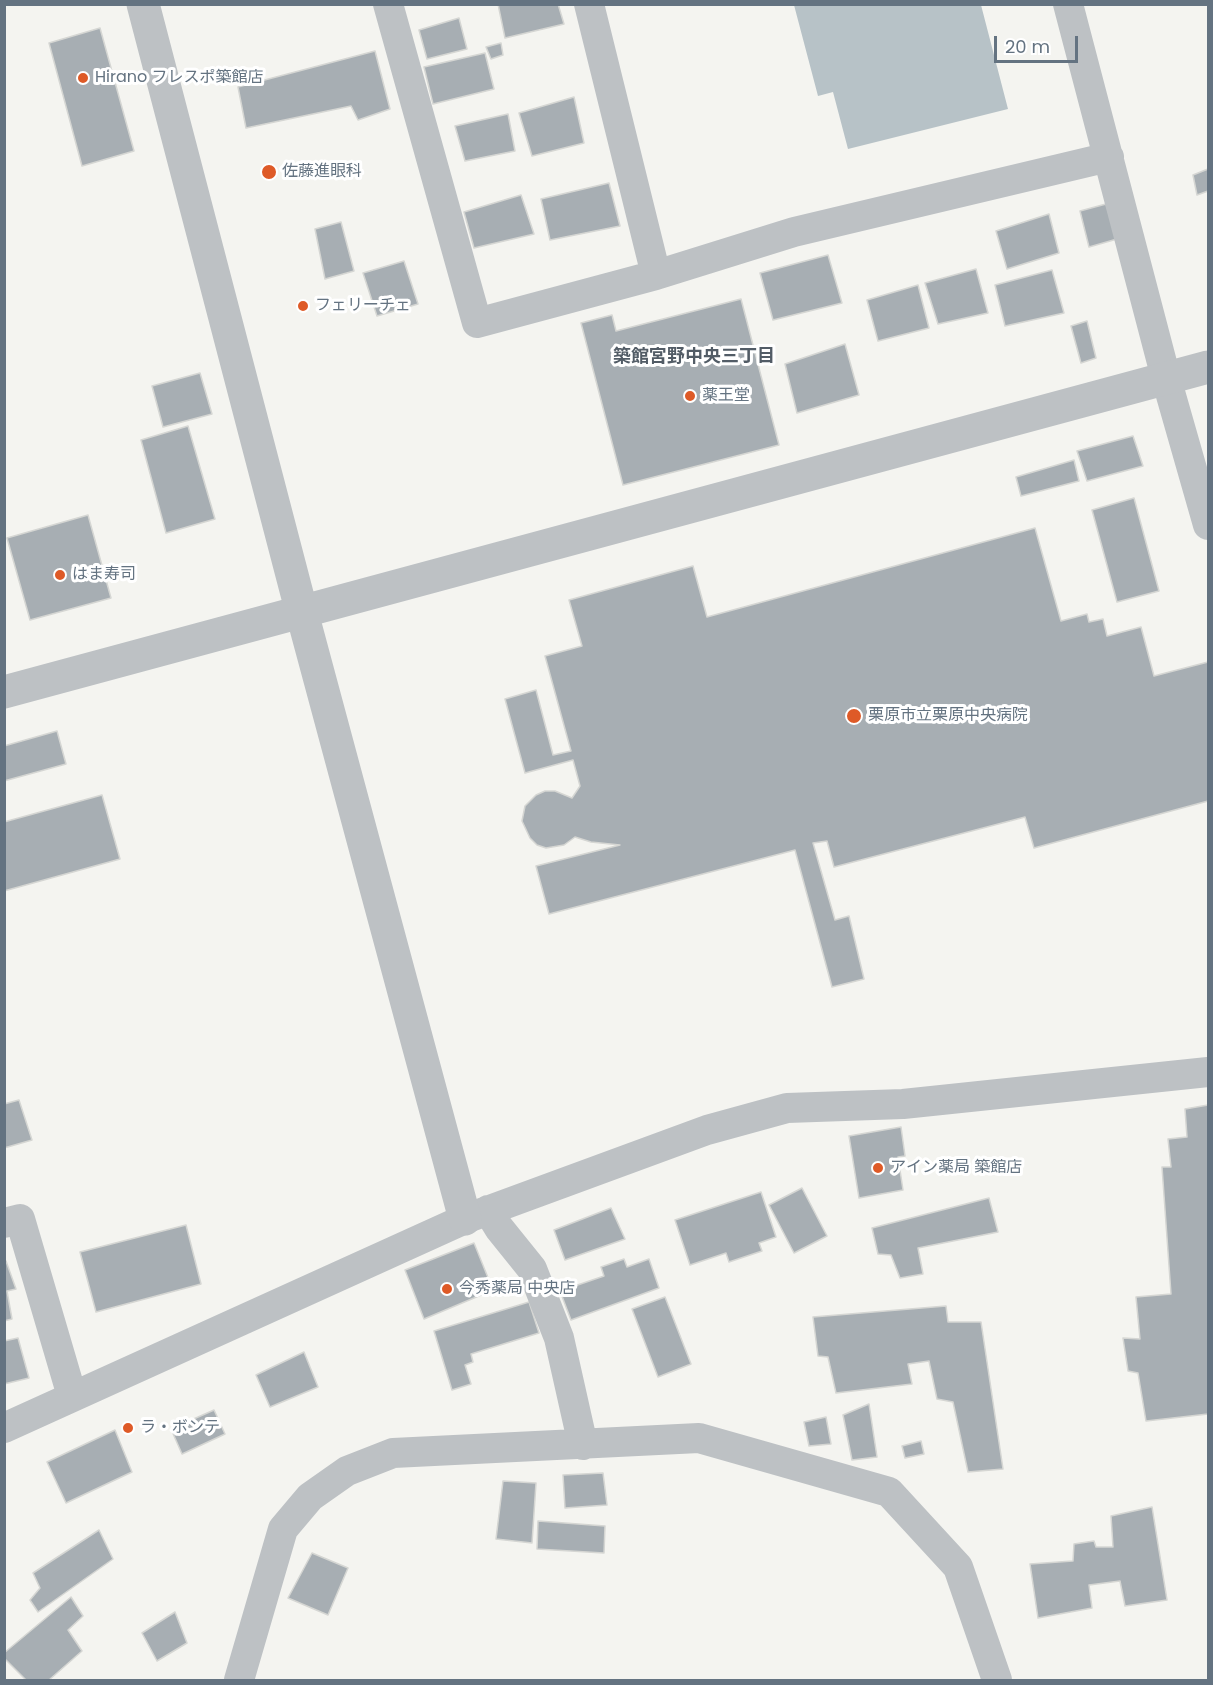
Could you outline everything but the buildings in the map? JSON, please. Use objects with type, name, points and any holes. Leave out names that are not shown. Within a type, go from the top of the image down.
[{"type":"street","points":[[143,4],[302,613],[477,1214],[499,1228],[532,1269],[559,1338],[583,1444]]},
{"type":"street","points":[[388,4],[477,323],[656,275],[794,232],[1109,157]]},
{"type":"street","points":[[589,4],[656,275]]},
{"type":"street","points":[[1068,4],[1166,378],[1209,525]]},
{"type":"street","points":[[4,692],[1209,367]]},
{"type":"street","points":[[4,1428],[477,1214],[707,1130],[787,1108],[903,1104],[1209,1072]]},
{"type":"street","points":[[4,1222],[20,1218],[72,1396]]},
{"type":"street","points":[[239,1680],[283,1529],[310,1497],[347,1471],[393,1453],[699,1438],[889,1492],[958,1567],[997,1680]]},
{"type":"shaded area","points":[[794,5],[981,5],[1008,109],[848,149],[833,92],[818,96]]},
{"type":"place","name":"Hirano フレスポ築館店","points":[[83,78]]},
{"type":"place","name":"佐藤進眼科","points":[[269,172]]},
{"type":"place","name":"フェリーチェ","points":[[303,306]]},
{"type":"place","name":"薬王堂","points":[[690,396]]},
{"type":"place","name":"はま寿司","points":[[60,575]]},
{"type":"place","name":"栗原市立栗原中央病院","points":[[854,716]]},
{"type":"place","name":"アイン薬局 築館店","points":[[878,1168]]},
{"type":"place","name":"今秀薬局 中央店","points":[[447,1289]]},
{"type":"place","name":"ラ・ボンテ","points":[[128,1428]]},
{"type":"district","name":"築館宮野中央三丁目","points":[[694,357]]}]
